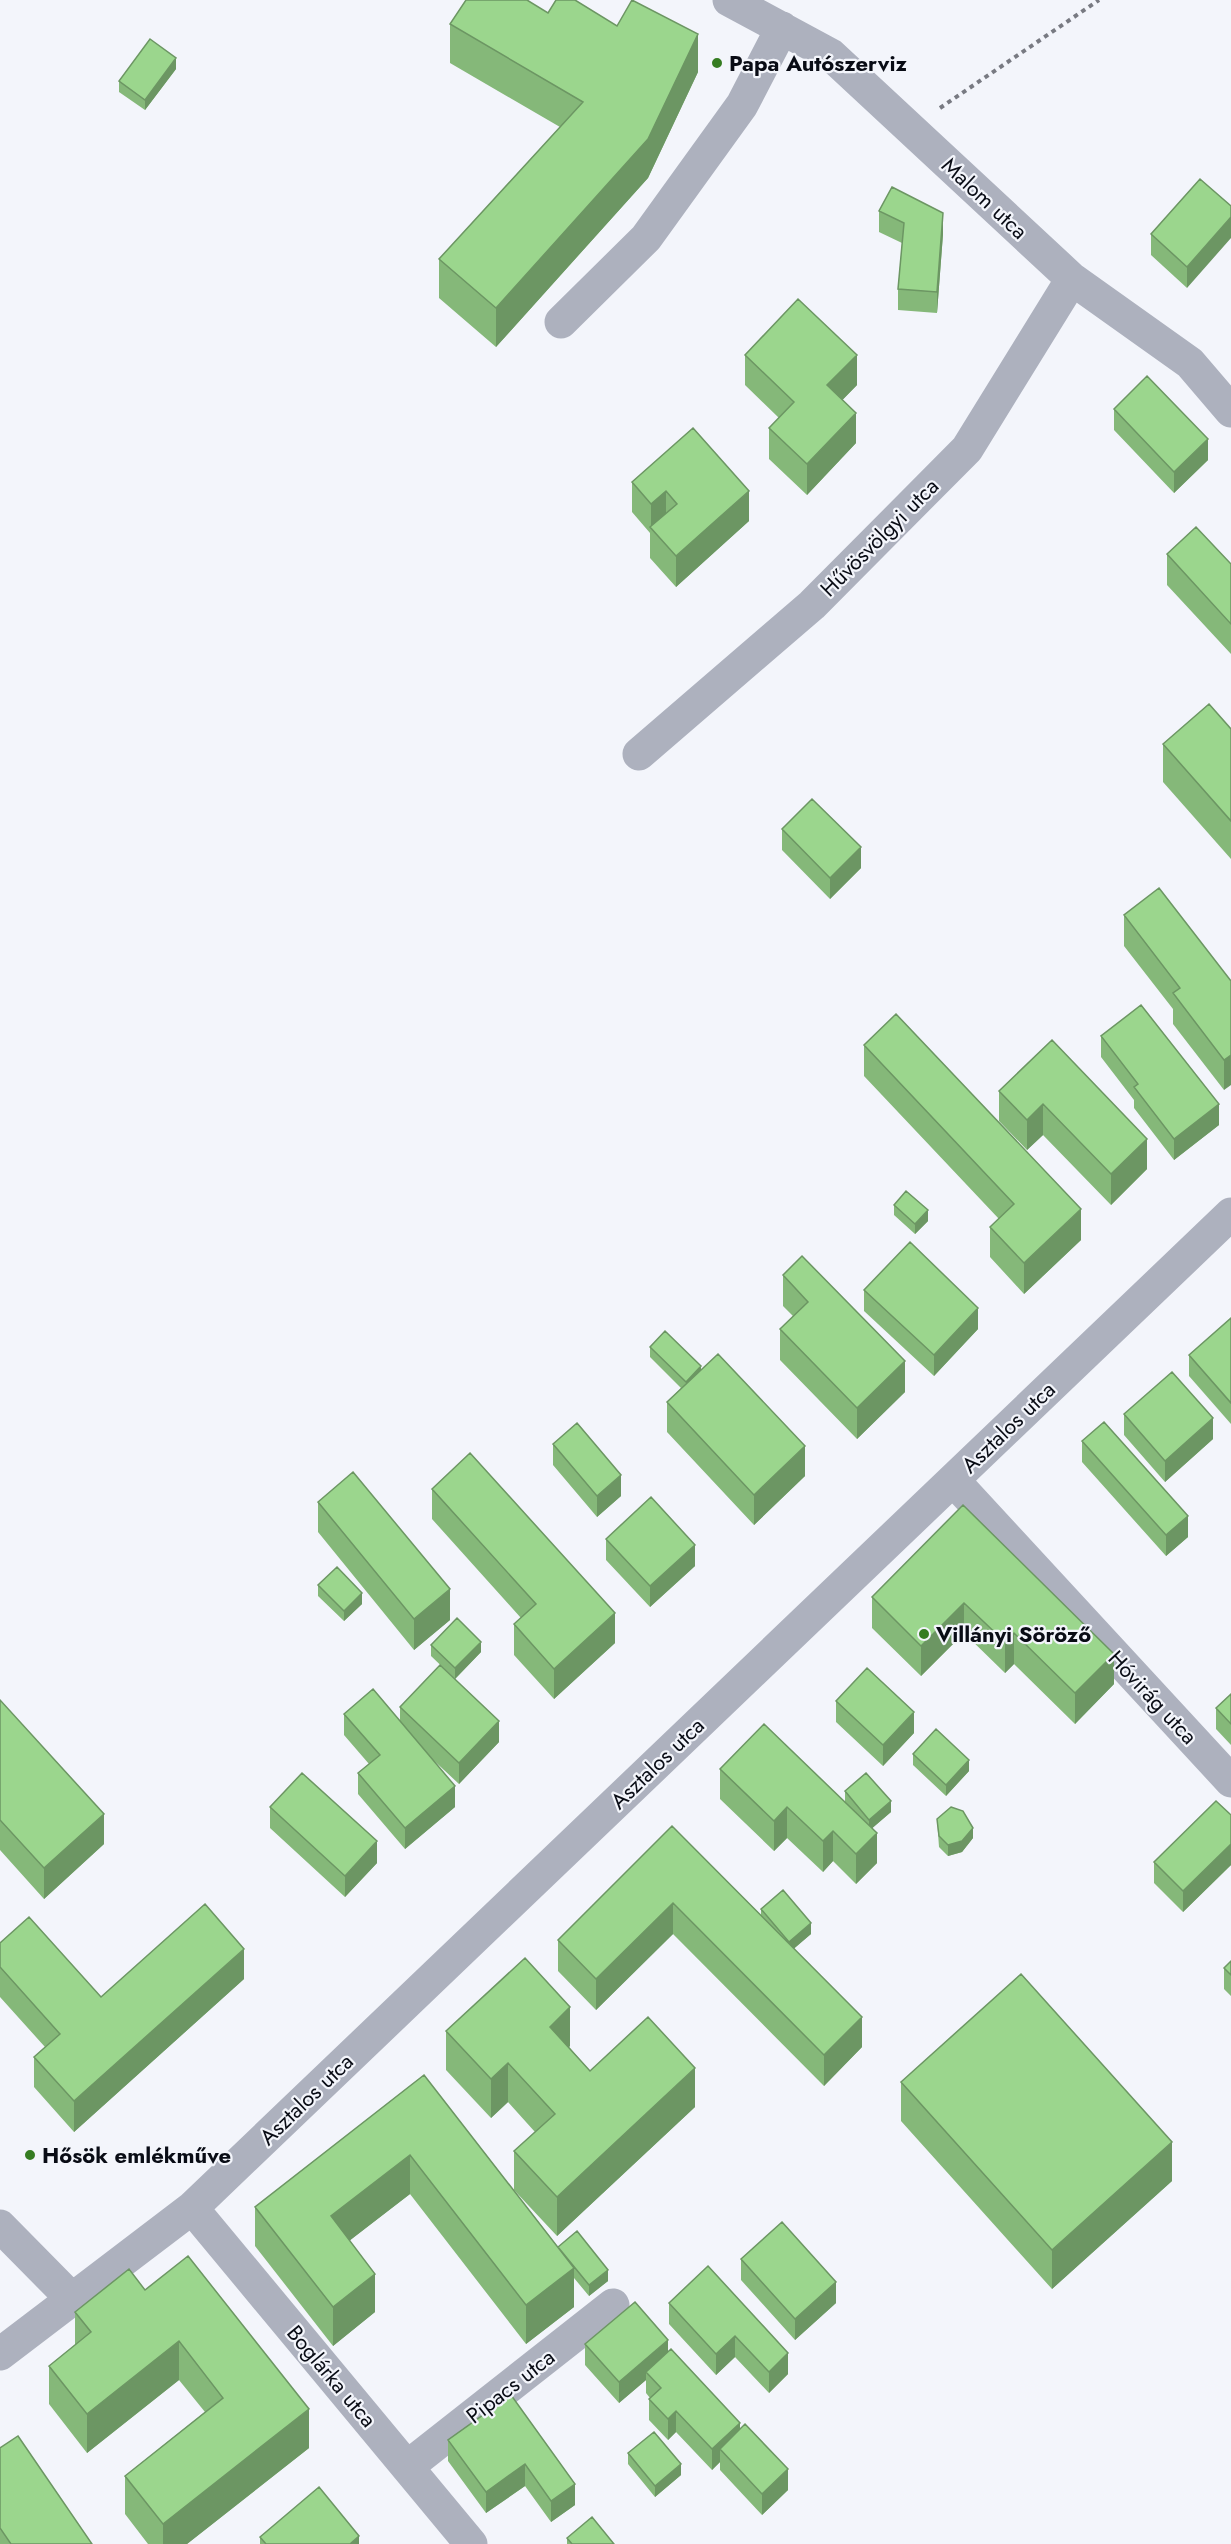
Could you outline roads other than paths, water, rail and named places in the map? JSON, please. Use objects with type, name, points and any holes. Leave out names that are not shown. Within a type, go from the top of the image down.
[{"type":"street","name":"Malom utca","points":[[729,0],[831,55],[1072,279],[1190,363],[1231,411]]},
{"type":"street","points":[[561,322],[646,238],[742,105],[782,28]]},
{"type":"street","name":"Hűvösvölgyi utca","points":[[639,754],[812,605],[967,449],[1072,279]]},
{"type":"street","name":"Asztalos utca","points":[[0,2354],[192,2208],[1231,1214]]},
{"type":"street","name":"Hóvirág utca","points":[[953,1480],[1231,1781]]},
{"type":"street","name":"Boglárka utca","points":[[192,2208],[471,2544]]},
{"type":"street","points":[[0,2226],[72,2299]]},
{"type":"street","name":"Pipacs utca","points":[[407,2467],[613,2305]]},
{"type":"place","name":"Papa Autószerviz","points":[[717,63]]},
{"type":"place","name":"Villányi Söröző","points":[[924,1634]]},
{"type":"place","name":"Hősök emlékműve","points":[[30,2155]]}]
